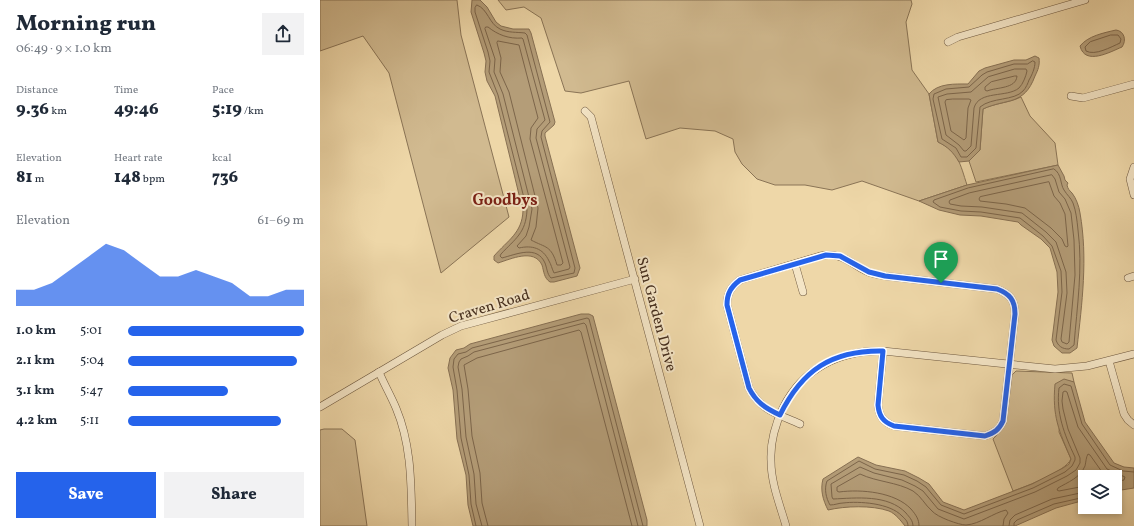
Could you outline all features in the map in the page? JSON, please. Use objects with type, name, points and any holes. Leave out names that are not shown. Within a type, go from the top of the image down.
[{"type":"street","points":[[948,42],[958,37],[1085,0]]},
{"type":"street","points":[[1071,96],[1083,98],[1134,84]]},
{"type":"street","name":"Sun Garden Drive","points":[[585,111],[591,117],[700,526]]},
{"type":"street","points":[[1133,170],[1131,184],[1134,195]]},
{"type":"street","points":[[800,424],[766,408],[759,403],[749,388],[727,305],[728,293],[740,280],[826,255],[840,256],[869,272],[885,276],[997,289],[1006,292],[1010,296],[1015,307],[1003,421],[1001,426],[992,434],[985,436],[894,426],[888,424],[882,419],[878,405],[883,351]]},
{"type":"street","points":[[795,264],[803,292]]},
{"type":"street","name":"Craven Road","points":[[320,407],[442,335],[461,326],[635,279]]},
{"type":"street","points":[[786,526],[773,480],[771,462],[772,437],[780,415],[795,389],[816,368],[838,358],[867,351],[883,351],[1055,369],[1087,366],[1134,354]]},
{"type":"street","points":[[1109,361],[1124,414],[1134,425]]},
{"type":"street","points":[[379,372],[396,408],[405,436],[410,464],[412,526]]},
{"type":"shaded area","points":[[320,0],[457,0],[461,35],[509,217],[441,273],[389,73],[363,36],[320,51]]},
{"type":"shaded area","points":[[498,0],[911,0],[912,4],[906,22],[912,70],[929,94],[938,142],[955,154],[967,185],[919,201],[862,181],[832,190],[805,185],[775,185],[757,179],[742,164],[735,152],[733,139],[715,131],[680,128],[646,139],[629,81],[581,93],[565,91],[541,18],[524,7],[506,10]]},
{"type":"shaded area","points":[[1021,97],[1030,116],[1055,143],[1058,165],[976,182],[969,161],[980,150],[983,109]]},
{"type":"shaded area","points":[[1016,371],[1072,373],[1074,382],[1064,380],[1059,432],[1071,459],[1054,474],[1013,491],[993,439],[1006,423],[1012,375]]},
{"type":"shaded area","points":[[342,429],[355,440],[367,526],[320,526],[320,430]]},
{"type":"water","points":[[472,0],[480,0],[487,7],[496,22],[501,26],[513,29],[529,29],[531,33],[555,122],[554,125],[545,133],[545,136],[580,268],[577,276],[550,282],[545,277],[542,265],[534,257],[516,257],[498,263],[494,260],[494,256],[517,231],[522,219],[523,211],[495,96],[487,81],[485,72],[486,61],[471,12]]},
{"type":"water","points":[[1116,30],[1121,32],[1124,36],[1124,44],[1122,47],[1098,56],[1087,55],[1083,52],[1080,46],[1087,40],[1096,35]]},
{"type":"water","points":[[1035,56],[1039,58],[1039,65],[1031,86],[1020,97],[1014,100],[983,109],[980,150],[969,161],[959,162],[950,150],[938,142],[929,94],[933,90],[942,86],[952,84],[968,84],[979,71],[985,68],[1014,60],[1026,60]]},
{"type":"water","points":[[1058,165],[1068,183],[1068,188],[1078,205],[1084,247],[1081,314],[1077,348],[1070,353],[1062,353],[1054,346],[1052,340],[1058,292],[1057,272],[1050,248],[1041,239],[1018,222],[981,216],[960,215],[939,210],[919,201],[967,185]]},
{"type":"water","points":[[581,314],[589,314],[593,316],[647,520],[647,526],[473,526],[468,505],[466,475],[457,439],[453,390],[448,368],[450,358],[456,350],[464,348],[470,344]]},
{"type":"water","points":[[1064,379],[1074,382],[1085,422],[1114,463],[1124,467],[1134,468],[1134,488],[1122,490],[1122,470],[1078,470],[1078,502],[1056,508],[1015,526],[905,526],[894,514],[882,509],[858,507],[828,510],[822,495],[823,479],[858,457],[876,465],[905,471],[919,478],[929,484],[943,502],[964,510],[1032,484],[1063,468],[1069,464],[1071,459],[1057,423],[1054,395],[1055,384]]},
{"type":"district","name":"Goodbys","points":[[505,199]]},
{"type":"route","points":[[833,255],[840,256],[863,270],[876,275],[941,283],[997,289],[1006,292],[1013,300],[1015,314],[1003,421],[997,431],[985,436],[894,426],[888,424],[882,419],[878,405],[883,351],[867,351],[851,354],[816,368],[788,398],[780,415],[766,408],[754,397],[749,388],[727,305],[728,293],[740,280],[820,256],[833,255]]}]
